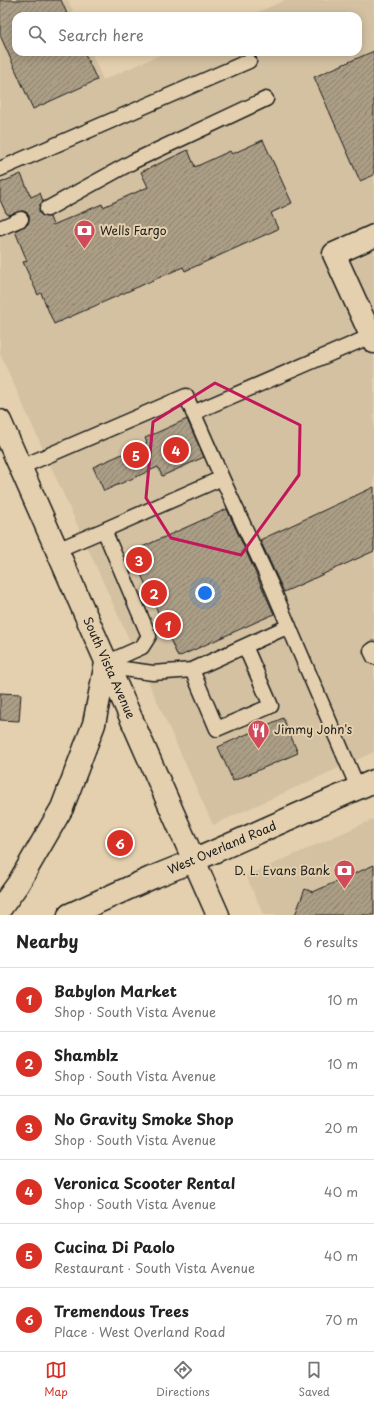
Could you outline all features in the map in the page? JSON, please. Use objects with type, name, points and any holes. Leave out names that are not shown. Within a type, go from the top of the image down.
[{"type":"main road","points":[[373,339],[334,254],[374,236]]},
{"type":"main road","name":"South Vista Avenue","points":[[0,421],[218,915]]},
{"type":"main road","points":[[0,908],[18,884],[62,808],[94,724],[106,663]]},
{"type":"main road","name":"West Overland Road","points":[[69,915],[366,784]]},
{"type":"lane","points":[[0,169],[249,61]]},
{"type":"lane","points":[[47,209],[134,161],[266,99]]},
{"type":"lane","points":[[0,228],[21,219]]},
{"type":"lane","points":[[194,413],[373,339]]},
{"type":"lane","points":[[21,468],[186,396],[289,626],[366,784]]},
{"type":"lane","points":[[57,550],[222,478]]},
{"type":"lane","points":[[104,530],[149,636],[142,647],[106,663]]},
{"type":"lane","points":[[106,663],[124,669],[153,673],[192,670],[289,626]]},
{"type":"lane","points":[[192,670],[217,729],[271,706],[245,646]]},
{"type":"lane","points":[[374,649],[371,651],[374,657]]},
{"type":"highlighted area","points":[[215,383],[300,425],[299,475],[241,555],[171,538],[146,498],[153,422]]},
{"type":"shaded area","points":[[0,0],[68,0],[73,12],[12,12],[12,56],[93,56],[103,80],[158,56],[362,56],[362,12],[258,12],[285,0],[374,0],[374,752],[213,825],[0,354]]},
{"type":"shaded area","points":[[374,819],[374,915],[264,915],[246,876]]},
{"type":"building","points":[[0,0],[61,0],[66,12],[12,12],[12,56],[86,56],[97,80],[33,109],[0,35]]},
{"type":"building","points":[[374,51],[374,175],[360,181],[314,77]]},
{"type":"building","points":[[263,140],[292,203],[271,213],[278,229],[185,271],[183,267],[54,324],[41,293],[38,295],[23,262],[27,261],[15,231],[28,224],[29,216],[26,212],[22,211],[8,215],[6,213],[0,200],[0,183],[21,174],[31,197],[40,193],[43,201],[40,205],[39,213],[43,216],[50,217],[53,225],[102,204],[103,207],[148,187],[141,172],[188,150],[195,167],[230,151],[232,154]]},
{"type":"building","points":[[187,419],[204,457],[162,476],[158,467],[104,491],[93,467],[147,443],[145,438]]},
{"type":"building","points":[[374,487],[374,551],[284,592],[260,540]]},
{"type":"building","points":[[227,509],[274,614],[178,657],[131,552]]},
{"type":"building","points":[[0,693],[21,694],[19,721],[0,720]]},
{"type":"building","name":"Jimmy John's","points":[[283,718],[298,753],[233,781],[218,747]]},
{"type":"building","name":"D. L. Evans Bank","points":[[374,865],[374,915],[295,915],[305,889],[313,892]]},
{"type":"place","name":"Wells Fargo","points":[[85,250]]},
{"type":"place","name":"Veronica Scooter Rental","points":[[176,450]]},
{"type":"place","name":"Cucina Di Paolo","points":[[136,455]]},
{"type":"place","name":"No Gravity Smoke Shop","points":[[139,560]]},
{"type":"place","name":"Shamblz","points":[[154,593]]},
{"type":"place","name":"Babylon Market","points":[[168,625]]},
{"type":"place","name":"Jimmy John's","points":[[258,750]]},
{"type":"place","name":"Tremendous Trees","points":[[120,843]]},
{"type":"place","name":"D. L. Evans Bank","points":[[345,890]]}]
